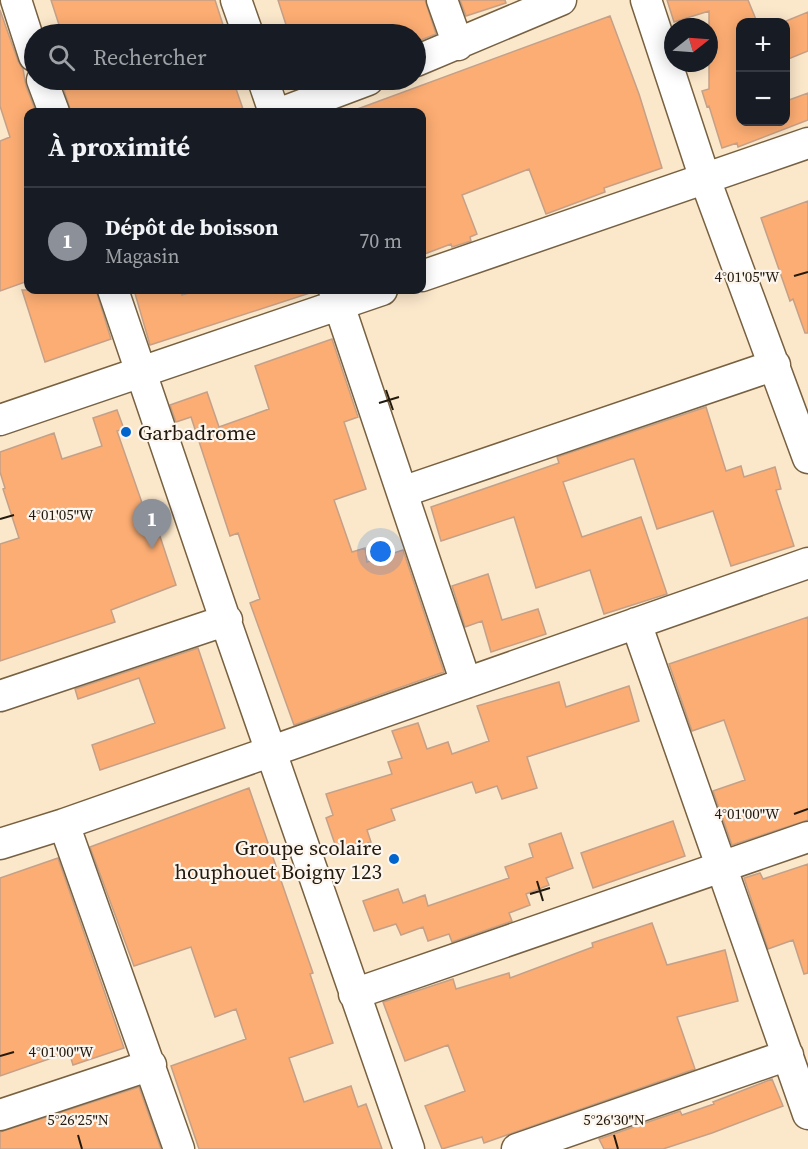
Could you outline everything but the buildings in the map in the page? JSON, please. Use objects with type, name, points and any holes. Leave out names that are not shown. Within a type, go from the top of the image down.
[{"type":"street","points":[[16,0],[24,25]]},
{"type":"street","points":[[236,0],[244,24]]},
{"type":"street","points":[[442,0],[458,45]]},
{"type":"street","points":[[426,57],[561,0]]},
{"type":"street","points":[[646,0],[705,179],[808,458]]},
{"type":"street","points":[[46,90],[52,108]]},
{"type":"street","points":[[266,90],[273,108]]},
{"type":"street","points":[[294,108],[341,90]]},
{"type":"street","points":[[426,275],[808,143]]},
{"type":"street","points":[[114,294],[227,620],[269,752],[409,1149]]},
{"type":"street","points":[[0,420],[141,372],[336,297],[356,294]]},
{"type":"street","points":[[336,297],[466,683]]},
{"type":"street","points":[[402,492],[775,365]]},
{"type":"street","points":[[0,844],[64,824],[808,563]]},
{"type":"street","points":[[0,696],[227,620]]},
{"type":"street","points":[[636,623],[788,1055],[806,1099]]},
{"type":"street","points":[[64,824],[179,1149]]},
{"type":"street","points":[[354,994],[808,837]]},
{"type":"street","points":[[517,1149],[788,1055]]},
{"type":"street","points":[[0,1115],[151,1065]]},
{"type":"place","name":"Garbadrome","points":[[126,432]]},
{"type":"place","name":"Dépôt de boisson","points":[[152,549]]},
{"type":"place","name":"Groupe scolaire houphouet Boigny 123","points":[[394,859]]}]
